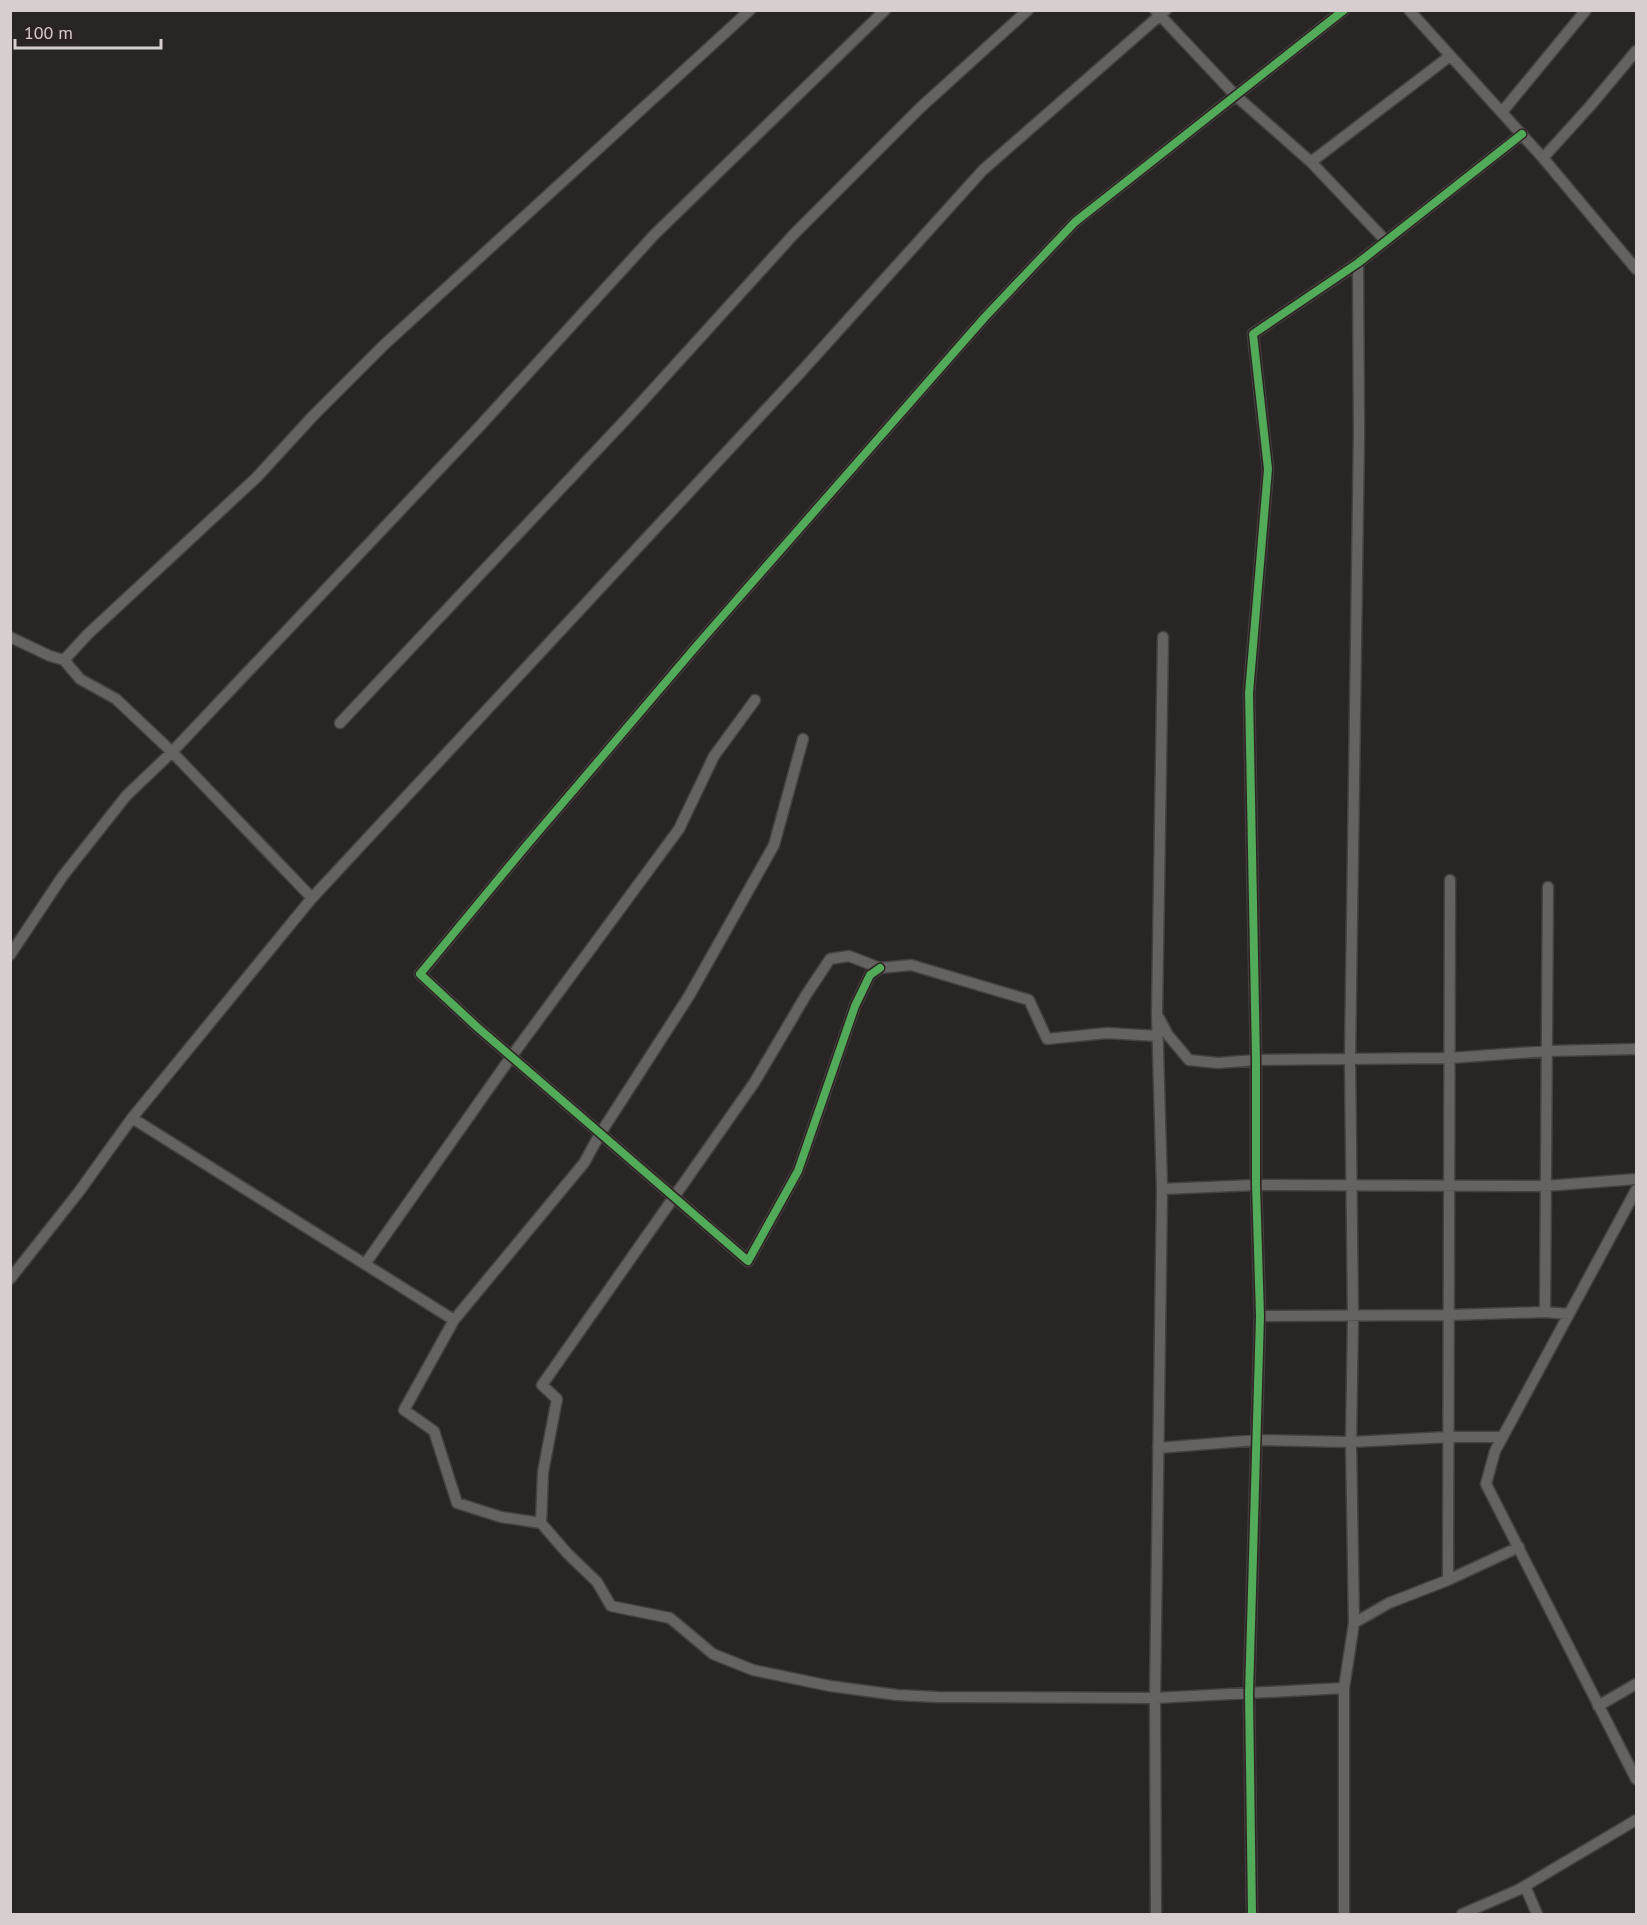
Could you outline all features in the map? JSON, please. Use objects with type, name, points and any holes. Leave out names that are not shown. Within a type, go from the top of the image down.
[{"type":"street","points":[[64,660],[88,634],[256,477],[385,344],[750,10]]},
{"type":"street","points":[[10,955],[62,877],[126,796],[172,752],[479,427],[654,235],[885,10]]},
{"type":"street","points":[[340,723],[629,416],[794,234],[920,108],[1028,10]]},
{"type":"street","points":[[880,968],[870,975],[855,1006],[798,1171],[748,1261],[511,1057],[420,974],[699,643],[986,317],[1075,222],[1344,10]]},
{"type":"street","points":[[1409,10],[1522,134],[1636,269]]},
{"type":"street","points":[[1502,112],[1586,10]]},
{"type":"street","points":[[10,1279],[78,1193],[132,1118],[312,898],[807,365],[983,170],[1160,12],[1236,96],[1311,162],[1386,241]]},
{"type":"street","points":[[1543,158],[1636,51]]},
{"type":"street","points":[[1311,162],[1450,56]]},
{"type":"street","points":[[1252,1914],[1249,1694],[1260,1316],[1249,693],[1268,469],[1253,334],[1358,263],[1522,134]]},
{"type":"street","points":[[1344,1914],[1344,1688],[1354,1623],[1350,1059],[1359,434],[1358,263]]},
{"type":"street","points":[[10,637],[50,656],[64,660],[80,679],[116,699],[172,752],[312,898]]},
{"type":"street","points":[[1156,1914],[1155,1698],[1162,1189],[1157,1014],[1163,637]]},
{"type":"street","points":[[365,1264],[511,1057],[679,829],[714,756],[755,700]]},
{"type":"street","points":[[803,739],[774,845],[689,996],[600,1134],[584,1163],[454,1320],[404,1410],[434,1431],[457,1503],[501,1517],[541,1523],[597,1582],[611,1606],[670,1618],[713,1654],[753,1671],[830,1686],[897,1695],[937,1697],[1155,1698],[1344,1688]]},
{"type":"street","points":[[1448,1580],[1450,879]]},
{"type":"street","points":[[1545,1312],[1548,887]]},
{"type":"street","points":[[541,1523],[543,1472],[557,1399],[542,1385],[754,1083],[830,959],[849,956],[880,968],[911,965],[1029,1000],[1047,1039],[1107,1033],[1157,1036]]},
{"type":"street","points":[[1157,1014],[1168,1035],[1189,1060],[1218,1063],[1256,1060],[1450,1058],[1548,1051],[1636,1049]]},
{"type":"street","points":[[132,1118],[454,1320]]},
{"type":"street","points":[[1162,1189],[1256,1185],[1545,1186],[1636,1179]]},
{"type":"street","points":[[1636,1190],[1502,1437],[1495,1451],[1486,1484],[1636,1779]]},
{"type":"street","points":[[1260,1316],[1545,1312],[1569,1314]]},
{"type":"street","points":[[1158,1448],[1257,1440],[1351,1442],[1502,1437]]},
{"type":"street","points":[[1354,1623],[1389,1603],[1448,1580],[1519,1547]]},
{"type":"street","points":[[1598,1706],[1636,1684]]},
{"type":"street","points":[[1462,1914],[1525,1886],[1636,1820]]},
{"type":"street","points":[[1525,1886],[1537,1914]]},
{"type":"cycle path","points":[[880,968],[870,975],[855,1006],[798,1171],[748,1261],[477,1027],[420,974],[699,643],[985,317],[1075,222],[1344,10]]},
{"type":"cycle path","points":[[1252,1914],[1249,1694],[1260,1316],[1249,693],[1268,469],[1253,334],[1358,263],[1522,134]]}]
